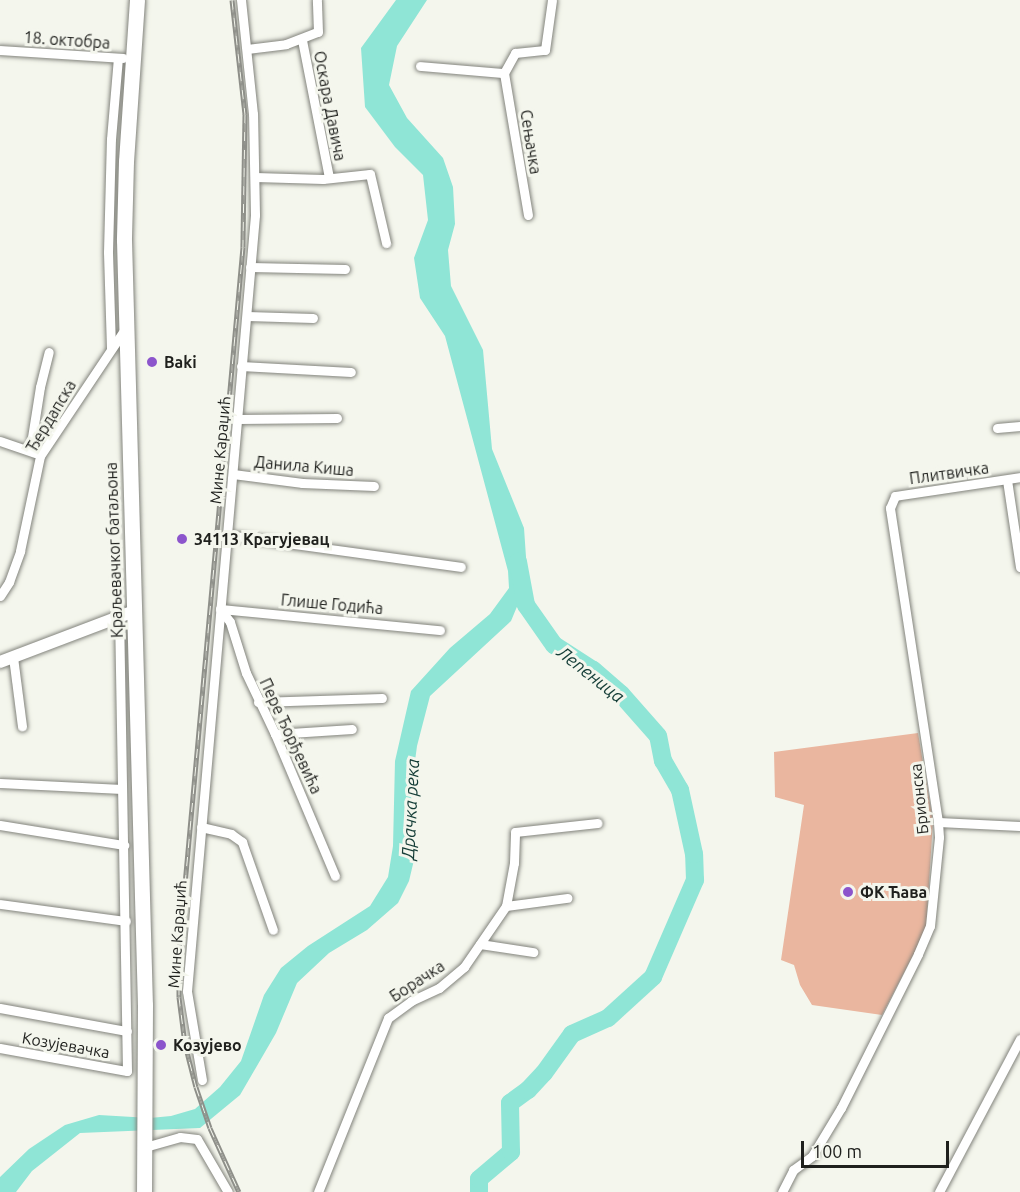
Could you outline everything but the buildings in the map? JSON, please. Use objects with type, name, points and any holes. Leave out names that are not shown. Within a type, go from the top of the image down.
[{"type":"main road","name":"Краљевачког батаљона","points":[[137,0],[125,59],[126,614],[145,1145]]},
{"type":"main road","points":[[144,1192],[145,1145]]},
{"type":"street","name":"Мине Караџић","points":[[202,1080],[187,991],[247,316],[255,177],[253,114],[241,0]]},
{"type":"street","name":"Оскара Давича","points":[[247,49],[302,40],[318,33],[317,0]]},
{"type":"street","points":[[420,66],[504,73],[515,53],[545,50],[552,0]]},
{"type":"street","name":"Оскара Давича","points":[[302,40],[329,177]]},
{"type":"street","name":"18. октобра","points":[[0,50],[125,59]]},
{"type":"street","points":[[111,348],[108,252],[111,139],[125,59]]},
{"type":"street","name":"Сењачка","points":[[504,73],[528,215]]},
{"type":"street","points":[[255,177],[329,177],[370,174],[386,243]]},
{"type":"street","points":[[250,267],[345,269]]},
{"type":"street","points":[[247,316],[313,318]]},
{"type":"street","name":"Ђердапска","points":[[0,596],[9,582],[20,551],[40,456],[125,329]]},
{"type":"street","points":[[30,450],[40,387],[49,352]]},
{"type":"street","points":[[242,366],[351,372]]},
{"type":"street","points":[[238,419],[338,418]]},
{"type":"street","points":[[997,428],[1020,426]]},
{"type":"street","points":[[0,441],[30,450],[40,456]]},
{"type":"street","name":"Данила Киша","points":[[232,474],[302,483],[374,486]]},
{"type":"street","name":"Плитвичка","points":[[890,508],[895,496],[1020,477]]},
{"type":"street","points":[[1007,480],[1020,567]]},
{"type":"street","name":"Брионска","points":[[782,1192],[793,1170],[812,1156],[841,1108],[930,926],[939,837],[938,822],[890,508]]},
{"type":"street","points":[[228,535],[461,567]]},
{"type":"street","name":"Глише Годића","points":[[220,609],[440,630]]},
{"type":"street","name":"Пере Ђорђевића","points":[[220,609],[230,622],[258,702],[275,734],[336,876]]},
{"type":"street","points":[[0,662],[126,614],[122,789],[127,1032],[0,1008]]},
{"type":"street","points":[[13,657],[22,726]]},
{"type":"street","points":[[258,702],[382,698]]},
{"type":"street","points":[[275,734],[352,729]]},
{"type":"street","points":[[0,783],[122,789]]},
{"type":"street","points":[[938,822],[1020,826]]},
{"type":"street","name":"Борачка","points":[[318,1192],[388,1018],[411,1001],[439,988],[464,967],[506,906],[514,863],[515,832],[598,823]]},
{"type":"street","points":[[0,825],[124,845]]},
{"type":"street","points":[[201,827],[231,834],[242,843],[273,930]]},
{"type":"street","points":[[506,906],[567,898]]},
{"type":"street","points":[[0,904],[126,921]]},
{"type":"street","points":[[480,944],[533,952]]},
{"type":"street","name":"Козујевачка","points":[[0,1048],[127,1071],[127,1032]]},
{"type":"street","points":[[939,1192],[1020,1039]]},
{"type":"street","points":[[145,1145],[191,1136],[200,1142],[228,1192]]},
{"type":"shaded area","points":[[918,733],[933,821],[926,930],[882,1015],[812,1005],[800,985],[794,965],[781,960],[804,805],[775,797],[774,752]]},
{"type":"water","name":"Драчка река","points":[[396,0],[427,0],[397,46],[389,85],[407,118],[443,158],[453,187],[455,224],[448,250],[451,286],[483,350],[492,449],[524,528],[528,586],[518,587],[521,597],[511,621],[430,696],[417,746],[411,791],[414,860],[409,881],[398,903],[367,930],[329,953],[297,983],[276,1033],[240,1095],[200,1128],[80,1133],[32,1171],[16,1192],[0,1192],[0,1177],[29,1149],[65,1125],[99,1115],[150,1118],[171,1116],[195,1109],[220,1087],[241,1061],[264,995],[281,968],[308,946],[370,906],[388,877],[393,846],[395,761],[411,691],[450,648],[490,614],[509,588],[508,571],[445,336],[420,298],[414,258],[428,220],[423,175],[395,147],[365,107],[361,48]]},
{"type":"waterway","name":"Лепеница","points":[[479,1192],[479,1179],[511,1152],[510,1103],[528,1090],[544,1073],[572,1034],[608,1018],[653,977],[695,880],[694,854],[680,790],[663,761],[658,736],[621,694],[593,670],[554,645],[526,605],[518,562]]},
{"type":"railway","points":[[232,0],[245,114],[243,247],[179,950],[179,997],[185,1044],[196,1087],[210,1128],[239,1192]]},
{"type":"place","name":"Baki","points":[[152,362]]},
{"type":"place","name":"34113 Крагујевац","points":[[182,539]]},
{"type":"place","name":"ФК Ћава","points":[[848,892]]},
{"type":"place","name":"Козујево","points":[[161,1045]]}]
